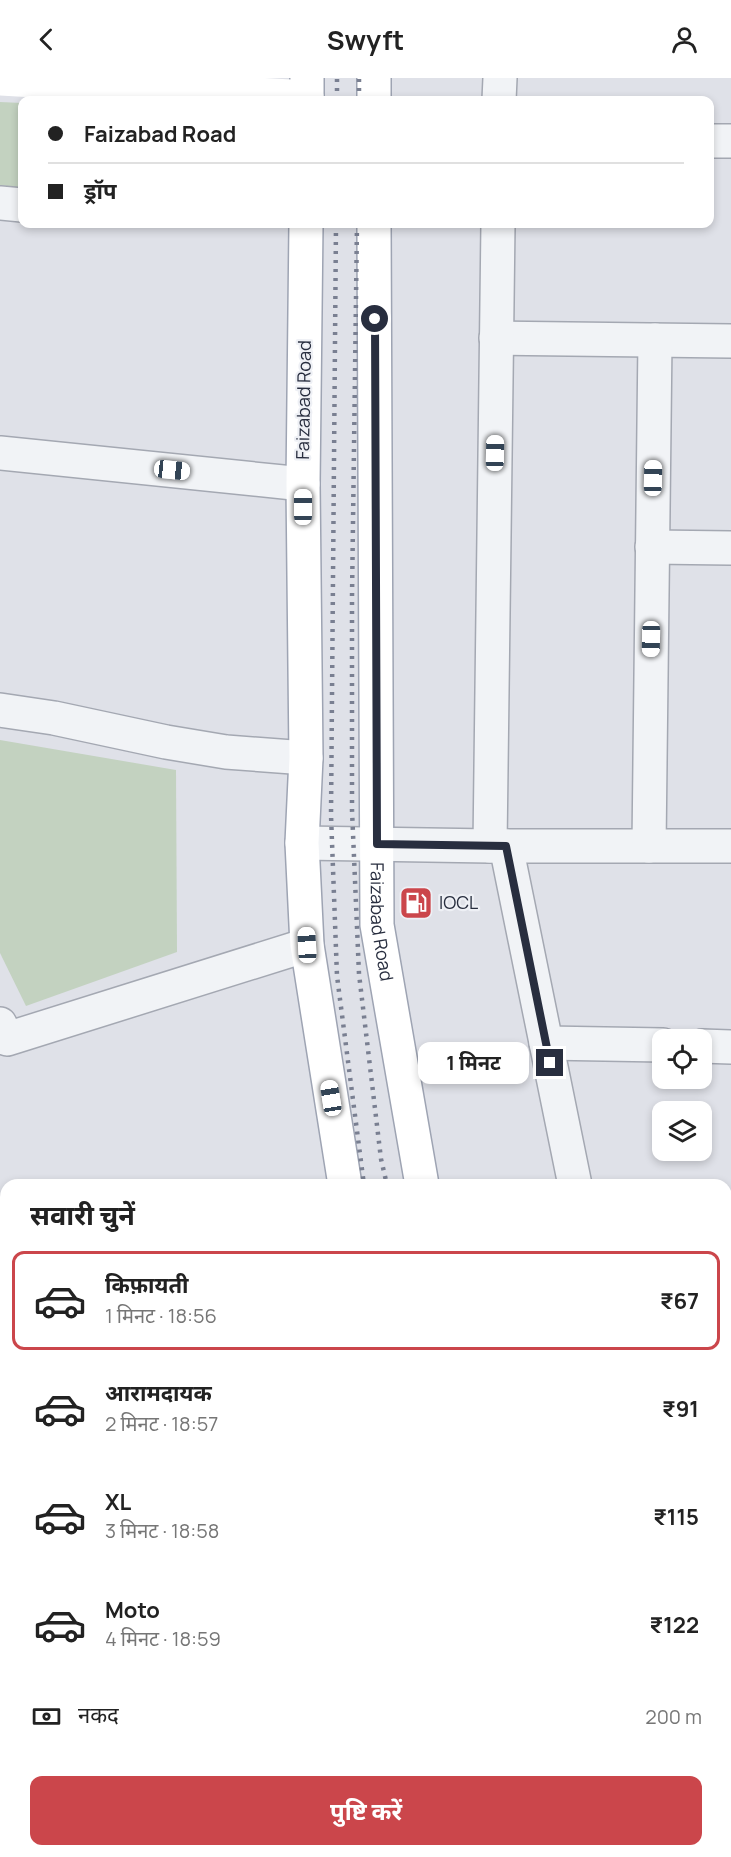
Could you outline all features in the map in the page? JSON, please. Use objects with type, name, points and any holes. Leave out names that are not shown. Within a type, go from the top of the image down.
[{"type":"main road","points":[[374,78],[374,96]]},
{"type":"main road","points":[[0,79],[97,92],[307,92]]},
{"type":"main road","name":"Faizabad Road","points":[[306,228],[303,484],[306,758],[302,843],[307,945],[344,1179]]},
{"type":"main road","name":"Faizabad Road","points":[[374,228],[377,925],[421,1179]]},
{"type":"street","points":[[499,96],[500,78]]},
{"type":"street","points":[[714,141],[731,141]]},
{"type":"street","points":[[0,203],[18,205]]},
{"type":"street","points":[[498,228],[496,338],[498,846],[546,1043],[574,1179]]},
{"type":"street","points":[[496,338],[731,340]]},
{"type":"street","points":[[649,846],[655,340]]},
{"type":"street","points":[[0,453],[303,484]]},
{"type":"street","points":[[652,547],[731,548]]},
{"type":"street","points":[[0,710],[54,718],[166,742],[226,752],[306,758]]},
{"type":"street","points":[[302,843],[731,846]]},
{"type":"street","points":[[0,1024],[8,1039],[307,945]]},
{"type":"street","points":[[546,1043],[652,1045]]},
{"type":"street","points":[[712,1046],[731,1047]]},
{"type":"green space","points":[[0,102],[18,103],[18,187],[0,185]]},
{"type":"green space","points":[[0,740],[176,770],[177,952],[26,1006],[0,953]]},
{"type":"railway","points":[[337,78],[337,96]]},
{"type":"railway","points":[[359,78],[359,96]]},
{"type":"railway","points":[[336,228],[331,815],[337,976],[363,1179]]},
{"type":"railway","points":[[357,228],[352,597],[352,810],[359,974],[381,1159],[386,1179]]},
{"type":"place","name":"IOCL","points":[[416,903]]},
{"type":"route","points":[[375,319],[377,844],[506,846],[550,1063]]}]
